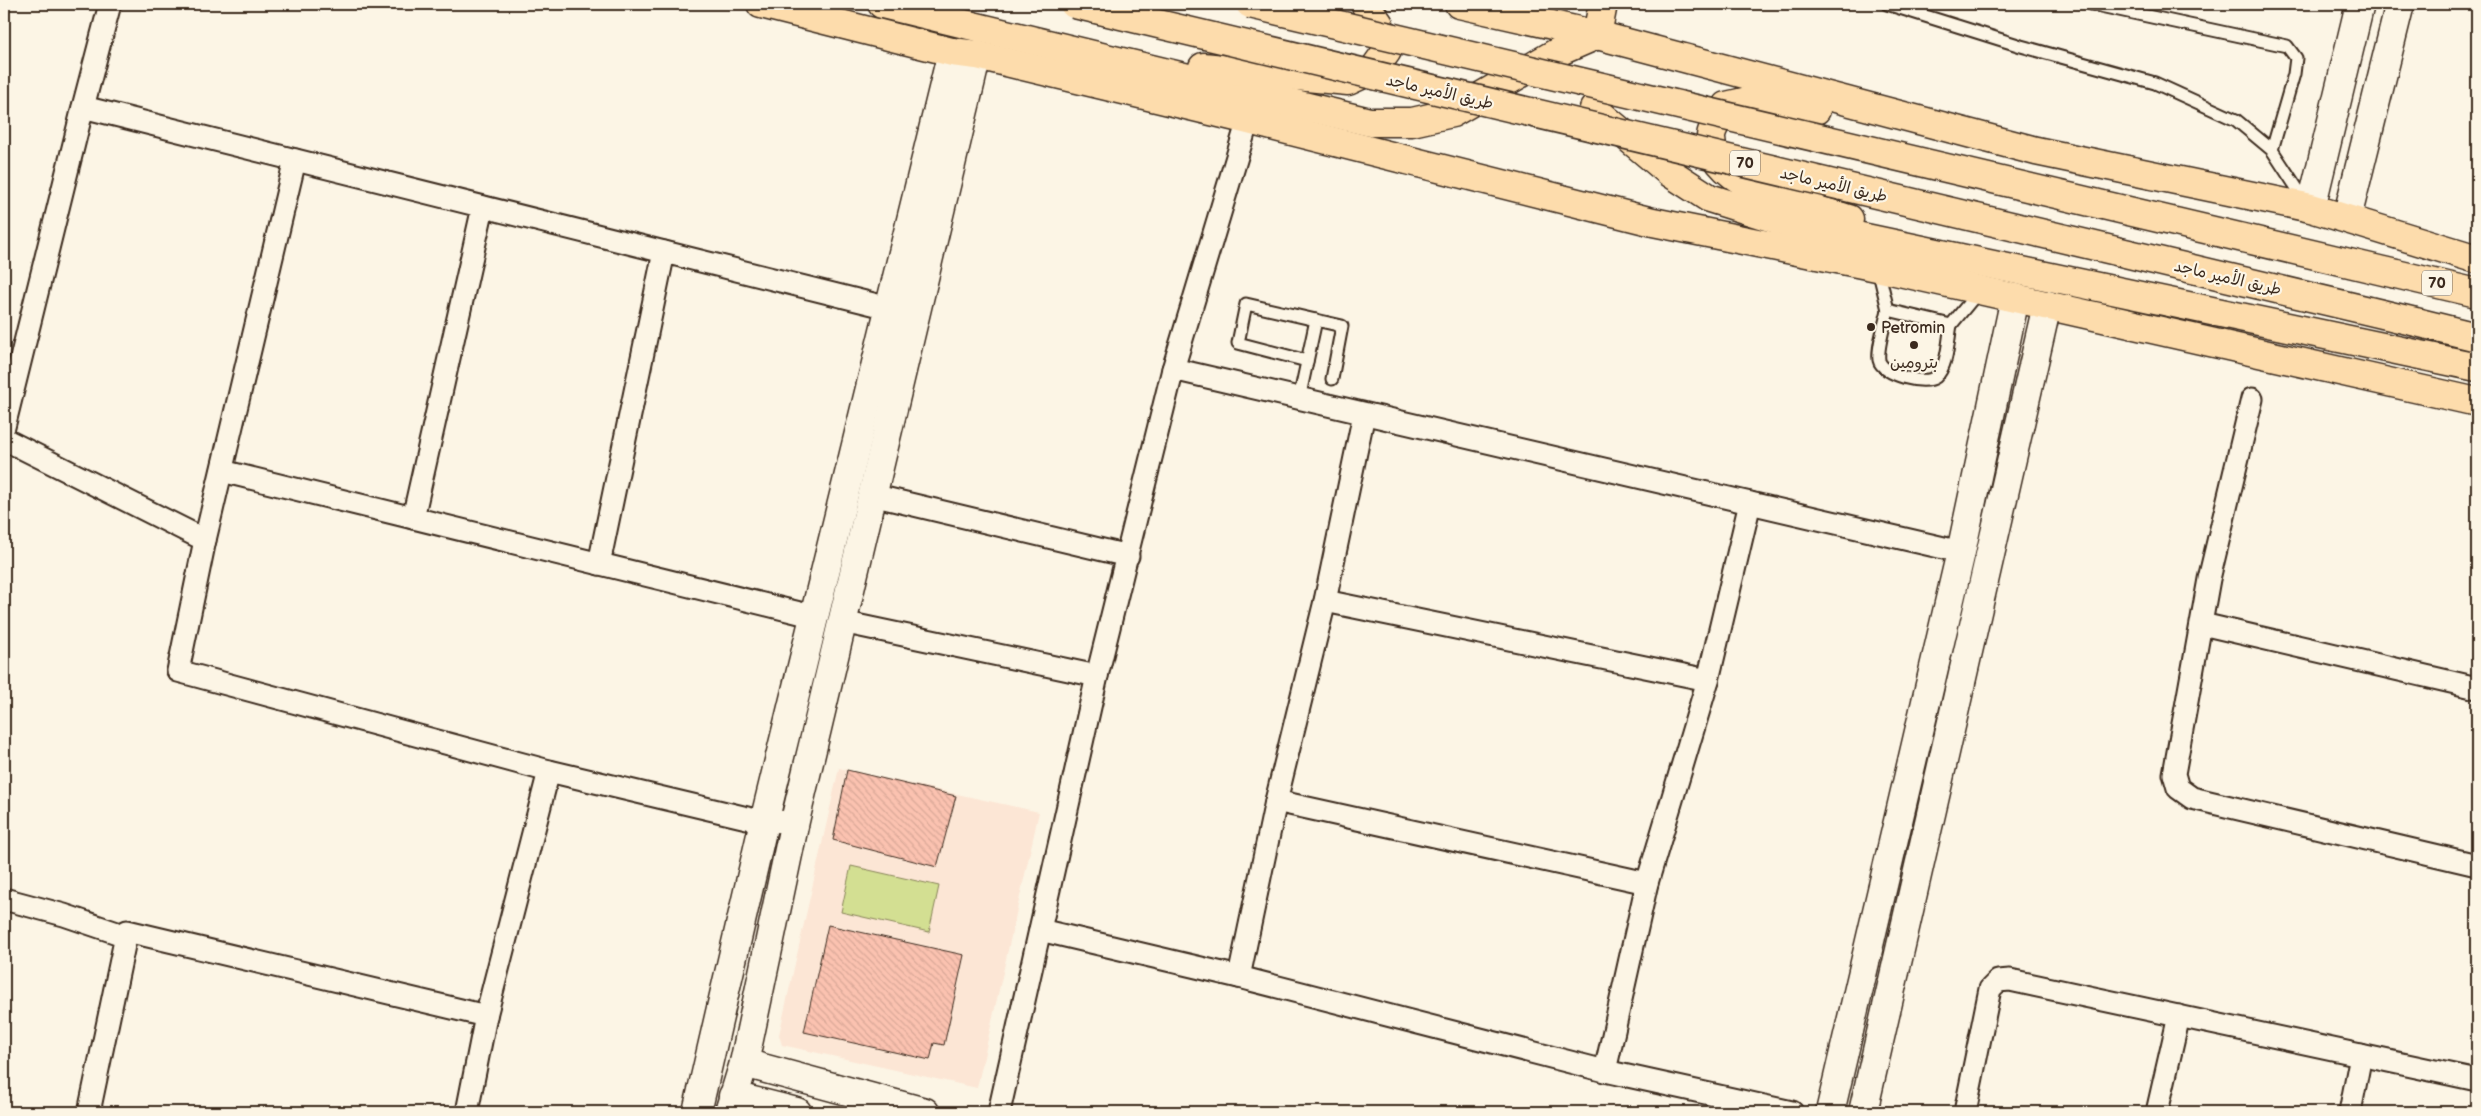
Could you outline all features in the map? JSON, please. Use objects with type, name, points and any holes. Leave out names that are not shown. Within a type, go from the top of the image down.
[{"type":"main road","points":[[761,4],[1248,120],[1653,222],[1877,267],[2477,402]]},
{"type":"main road","points":[[882,4],[1370,122],[1412,122],[1452,113],[1558,52],[1597,35]]},
{"type":"main road","name":"طريق الأمير ماجد","points":[[1074,4],[2477,337]]},
{"type":"main road","name":"70","points":[[1250,4],[2477,293]]},
{"type":"main road","points":[[1102,57],[1348,81],[1374,69],[1386,51],[1379,24],[1365,4]]},
{"type":"main road","points":[[1459,4],[1549,14],[1597,35],[2036,152]]},
{"type":"main road","points":[[1597,35],[1603,4]]},
{"type":"main road","points":[[1549,14],[1558,52],[1594,109],[1635,165],[1680,198],[1726,222],[1877,267]]},
{"type":"main road","points":[[1996,265],[1762,191],[1728,173],[1713,150],[1710,136],[1726,106],[1757,99],[2036,152],[2311,208],[2477,258]]},
{"type":"main road","points":[[1594,109],[1669,172],[1709,198],[1776,219],[2477,368]]},
{"type":"main road","points":[[2394,232],[2477,250]]},
{"type":"main road","points":[[2285,327],[2477,384]]},
{"type":"street","points":[[4,427],[82,107],[110,4]]},
{"type":"street","points":[[2311,208],[2360,4]]},
{"type":"street","points":[[2347,218],[2400,4]]},
{"type":"street","points":[[797,1112],[731,1104],[744,1063],[794,821],[829,620],[889,308],[965,53]]},
{"type":"street","points":[[697,1112],[764,822],[829,620],[872,495],[965,53]]},
{"type":"street","points":[[82,107],[889,308]]},
{"type":"street","points":[[1000,1112],[1097,676],[1128,556],[1172,369],[1248,120]]},
{"type":"street","points":[[295,160],[205,540],[178,670],[549,771],[764,822],[794,821]]},
{"type":"street","points":[[413,518],[483,207]]},
{"type":"street","points":[[599,564],[664,252]]},
{"type":"street","points":[[1830,1112],[1894,845],[1961,552],[2015,298]]},
{"type":"street","points":[[1863,1112],[2047,305]]},
{"type":"street","points":[[1172,369],[1961,552]]},
{"type":"street","points":[[2252,399],[2209,579],[2174,774],[2178,788],[2192,798],[2477,866]]},
{"type":"street","points":[[1239,977],[1276,801],[1325,601],[1364,414]]},
{"type":"street","points":[[4,439],[205,540]]},
{"type":"street","points":[[222,471],[829,620],[1097,676]]},
{"type":"street","points":[[872,495],[1128,556]]},
{"type":"street","points":[[1605,1071],[1647,882],[1708,680],[1750,503]]},
{"type":"street","points":[[1325,601],[1708,680]]},
{"type":"street","points":[[2202,624],[2477,688]]},
{"type":"street","points":[[467,1112],[486,1016],[549,771]]},
{"type":"street","points":[[1276,801],[1647,882]]},
{"type":"street","points":[[1894,845],[1923,850]]},
{"type":"street","points":[[4,899],[64,915],[126,936]]},
{"type":"street","points":[[1040,930],[1239,977],[1605,1071],[1792,1112]]},
{"type":"street","points":[[89,1112],[127,931],[486,1016]]},
{"type":"street","points":[[1965,1112],[1990,989],[1998,981],[2010,980],[2477,1080]]},
{"type":"street","points":[[2157,1112],[2179,1016]]},
{"type":"street","points":[[2350,1112],[2362,1056]]},
{"type":"street","points":[[744,1063],[925,1112]]},
{"type":"lane","points":[[1887,4],[2020,46],[2155,83],[2236,120],[2272,150],[2311,208]]},
{"type":"lane","points":[[2091,4],[2287,46],[2296,58],[2272,150]]},
{"type":"lane","points":[[1877,267],[1888,310],[1878,357],[1881,366],[1890,374],[1926,380],[1935,378],[1942,367],[1951,325],[1979,291]]},
{"type":"lane","points":[[1307,361],[1238,343],[1244,306],[1249,303],[1342,326],[1332,379]]},
{"type":"lane","points":[[1888,310],[1951,325]]},
{"type":"lane","points":[[1299,398],[1316,320]]},
{"type":"shaded area","points":[[839,768],[1039,812],[977,1088],[782,1045],[779,1035]]},
{"type":"green space","points":[[851,866],[939,886],[929,932],[841,912]]},
{"type":"building","points":[[847,770],[956,796],[937,867],[833,840]]},
{"type":"building","points":[[828,925],[964,955],[944,1045],[934,1043],[930,1060],[804,1032]]},
{"type":"place","name":"Petromin","points":[[1871,327]]},
{"type":"place","name":"بترومين","points":[[1914,345]]}]
